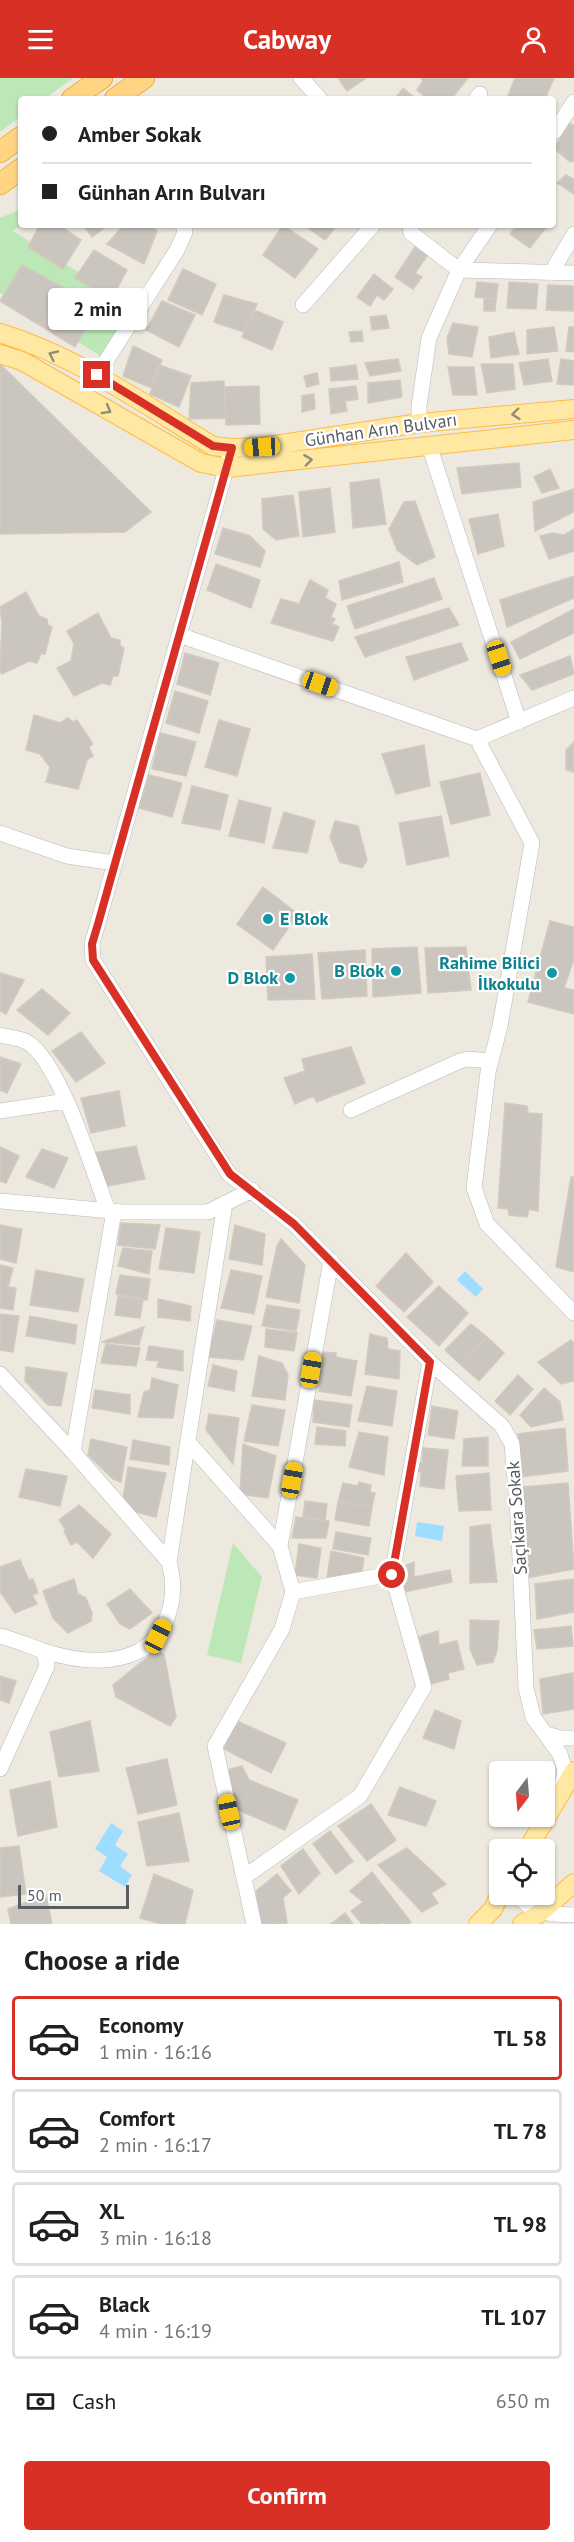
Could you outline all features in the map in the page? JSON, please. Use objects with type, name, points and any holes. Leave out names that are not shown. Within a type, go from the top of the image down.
[{"type":"highway","points":[[76,96],[102,78]]},
{"type":"highway","points":[[119,96],[144,78]]},
{"type":"highway","points":[[0,152],[18,138]]},
{"type":"highway","points":[[0,184],[18,170]]},
{"type":"main road","name":"Günhan Arın Bulvarı","points":[[0,333],[97,375],[213,446],[262,447],[419,423],[574,409]]},
{"type":"main road","name":"Günhan Arın Bulvarı","points":[[0,354],[22,362],[201,463],[227,468],[574,430]]},
{"type":"main road","points":[[534,1839],[574,1771]]},
{"type":"main road","points":[[522,1924],[540,1913],[574,1883]]},
{"type":"main road","points":[[478,1924],[495,1905]]},
{"type":"street","points":[[301,78],[317,96]]},
{"type":"street","points":[[556,129],[574,102]]},
{"type":"street","points":[[97,375],[177,250],[185,232],[184,228]]},
{"type":"street","points":[[303,305],[370,228]]},
{"type":"street","points":[[410,228],[411,233],[459,270],[574,273]]},
{"type":"street","points":[[419,423],[419,406],[429,338],[459,270],[488,228]]},
{"type":"street","points":[[551,273],[574,234]]},
{"type":"street","points":[[429,445],[519,722]]},
{"type":"street","name":"Saçıkara Sokak","points":[[232,448],[92,944],[93,960],[230,1174],[294,1224],[430,1362],[502,1426],[512,1444],[518,1516],[526,1688],[533,1717],[560,1754],[565,1772],[559,1798]]},
{"type":"street","points":[[179,634],[477,739],[574,698]]},
{"type":"street","points":[[477,739],[532,843],[500,1026],[491,1061],[474,1188],[486,1224],[574,1313]]},
{"type":"street","points":[[0,832],[67,856],[114,863]]},
{"type":"street","points":[[0,1035],[27,1042],[49,1065],[78,1128],[111,1211],[73,1452]]},
{"type":"street","points":[[351,1110],[460,1060],[491,1061]]},
{"type":"street","points":[[0,1111],[66,1101]]},
{"type":"street","points":[[0,1201],[111,1211],[208,1212],[252,1190]]},
{"type":"street","points":[[0,1636],[44,1651],[87,1661],[130,1657],[158,1636],[171,1610],[173,1576],[169,1562],[225,1203]]},
{"type":"street","points":[[280,1546],[331,1261]]},
{"type":"street","points":[[244,1877],[360,1796],[424,1687],[392,1575],[430,1362]]},
{"type":"street","points":[[0,1374],[73,1452],[169,1562]]},
{"type":"street","points":[[188,1442],[280,1546],[293,1592],[282,1629],[215,1746],[254,1924]]},
{"type":"street","points":[[293,1592],[392,1575]]},
{"type":"street","points":[[0,1769],[47,1666],[44,1651]]},
{"type":"street","points":[[546,1734],[560,1738],[574,1738]]},
{"type":"street","points":[[528,1905],[540,1913],[574,1916]]},
{"type":"green space","points":[[0,78],[73,78],[48,96],[18,96],[18,118],[0,132]]},
{"type":"green space","points":[[18,210],[18,227],[13,231],[131,305],[102,357],[0,293],[0,218]]},
{"type":"green space","points":[[233,1543],[262,1577],[241,1663],[207,1655]]},
{"type":"water","points":[[465,1271],[483,1289],[476,1297],[457,1280]]},
{"type":"water","points":[[417,1522],[444,1526],[442,1541],[415,1536]]},
{"type":"water","points":[[111,1823],[123,1831],[115,1845],[128,1854],[120,1866],[132,1875],[125,1887],[99,1871],[107,1857],[95,1849]]},
{"type":"building","points":[[338,78],[366,78],[347,91]]},
{"type":"building","points":[[421,78],[468,78],[453,96],[424,96],[417,90],[423,81]]},
{"type":"building","points":[[515,78],[554,78],[546,96],[508,96]]},
{"type":"building","points":[[403,88],[412,96],[397,96]]},
{"type":"building","points":[[570,123],[574,126],[574,161],[570,162],[556,150],[556,145]]},
{"type":"building","points":[[566,175],[574,179],[574,194],[557,183]]},
{"type":"building","points":[[38,228],[63,228],[81,240],[63,269],[28,247]]},
{"type":"building","points":[[85,228],[104,228],[92,237]]},
{"type":"building","points":[[121,228],[152,228],[157,231],[144,264],[107,244]]},
{"type":"building","points":[[281,228],[287,228],[318,249],[295,278],[263,255]]},
{"type":"building","points":[[308,228],[335,228],[325,240]]},
{"type":"building","points":[[515,228],[546,228],[530,248],[510,234]]},
{"type":"building","points":[[415,247],[427,256],[415,273],[422,277],[413,289],[395,277]]},
{"type":"building","points":[[94,250],[127,270],[111,300],[75,278]]},
{"type":"building","points":[[22,265],[64,288],[41,326],[0,301]]},
{"type":"building","points":[[183,269],[216,284],[202,315],[168,300]]},
{"type":"building","points":[[374,274],[393,289],[384,300],[377,295],[370,306],[357,297]]},
{"type":"building","points":[[477,282],[498,284],[496,299],[475,297]]},
{"type":"building","points":[[509,282],[538,284],[536,309],[507,308]]},
{"type":"building","points":[[548,285],[574,286],[574,311],[546,310]]},
{"type":"building","points":[[64,288],[98,308],[75,347],[41,326]]},
{"type":"building","points":[[224,295],[257,304],[244,332],[214,322]]},
{"type":"building","points":[[484,298],[496,299],[495,311],[484,311]]},
{"type":"building","points":[[162,301],[195,315],[179,347],[146,330]]},
{"type":"building","points":[[254,310],[283,322],[272,350],[242,337]]},
{"type":"building","points":[[386,315],[389,328],[372,330],[370,317]]},
{"type":"building","points":[[453,323],[478,327],[472,357],[449,354],[447,338]]},
{"type":"building","points":[[554,327],[558,351],[527,354],[527,330]]},
{"type":"building","points":[[569,327],[574,327],[574,352],[566,351]]},
{"type":"building","points":[[362,331],[363,341],[351,342],[349,332]]},
{"type":"building","points":[[514,332],[519,354],[491,358],[489,337]]},
{"type":"building","points":[[133,346],[162,360],[152,388],[123,376]]},
{"type":"building","points":[[398,359],[401,371],[370,376],[365,363]]},
{"type":"building","points":[[548,359],[552,381],[524,385],[519,363]]},
{"type":"building","points":[[561,359],[574,361],[574,385],[557,384]]},
{"type":"building","points":[[0,364],[151,512],[125,532],[0,534]]},
{"type":"building","points":[[481,364],[513,364],[515,389],[487,393]]},
{"type":"building","points":[[159,365],[191,376],[179,407],[150,394]]},
{"type":"building","points":[[356,365],[358,379],[331,381],[330,368]]},
{"type":"building","points":[[448,367],[474,367],[477,395],[453,395]]},
{"type":"building","points":[[317,373],[319,384],[307,387],[304,376]]},
{"type":"building","points":[[400,380],[402,397],[368,403],[368,383]]},
{"type":"building","points":[[224,381],[226,418],[189,419],[191,383]]},
{"type":"building","points":[[259,386],[260,424],[226,425],[225,387]]},
{"type":"building","points":[[356,386],[358,399],[345,401],[347,411],[331,414],[329,389]]},
{"type":"building","points":[[314,394],[315,409],[302,412],[302,396]]},
{"type":"building","points":[[519,463],[521,487],[462,494],[457,468]]},
{"type":"building","points":[[550,469],[559,488],[542,493],[534,477]]},
{"type":"building","points":[[379,479],[386,524],[353,528],[350,483]]},
{"type":"building","points":[[330,488],[335,532],[303,537],[299,492]]},
{"type":"building","points":[[574,489],[574,512],[535,531],[533,502]]},
{"type":"building","points":[[293,495],[299,536],[276,540],[263,529],[262,499]]},
{"type":"building","points":[[415,501],[435,557],[417,565],[397,550],[389,529],[404,502]]},
{"type":"building","points":[[498,514],[504,546],[478,554],[469,519]]},
{"type":"building","points":[[223,528],[250,536],[265,551],[260,567],[215,554]]},
{"type":"building","points":[[574,529],[574,551],[549,559],[540,536],[553,533],[564,535]]},
{"type":"building","points":[[399,562],[403,582],[342,600],[339,581]]},
{"type":"building","points":[[216,564],[260,580],[251,608],[207,590]]},
{"type":"building","points":[[574,576],[574,598],[507,627],[500,600]]},
{"type":"building","points":[[434,578],[442,599],[355,629],[347,606]]},
{"type":"building","points":[[310,580],[328,590],[325,598],[336,604],[331,617],[335,619],[332,624],[339,627],[333,641],[271,623],[281,599],[299,604]]},
{"type":"building","points":[[26,592],[39,616],[47,619],[48,625],[52,627],[45,654],[41,654],[37,663],[29,661],[2,674],[0,671],[2,622],[0,607]]},
{"type":"building","points":[[449,608],[459,625],[365,657],[355,637]]},
{"type":"building","points":[[574,609],[574,633],[520,659],[511,642]]},
{"type":"building","points":[[98,613],[111,638],[120,640],[120,646],[124,648],[118,676],[113,676],[110,685],[102,683],[74,696],[57,668],[71,661],[74,644],[67,631]]},
{"type":"building","points":[[461,643],[468,660],[414,680],[406,657]]},
{"type":"building","points":[[185,653],[219,663],[210,695],[177,684]]},
{"type":"building","points":[[570,656],[574,674],[532,690],[520,675]]},
{"type":"building","points":[[175,691],[208,701],[199,733],[166,723]]},
{"type":"building","points":[[34,715],[60,723],[68,718],[73,722],[77,720],[93,744],[89,747],[93,756],[87,760],[78,789],[46,782],[50,767],[40,754],[26,750]]},
{"type":"building","points":[[219,720],[250,729],[237,776],[205,767]]},
{"type":"building","points":[[160,733],[196,742],[186,776],[152,769]]},
{"type":"building","points":[[574,742],[574,772],[566,770],[566,750]]},
{"type":"building","points":[[424,745],[430,786],[396,794],[382,754]]},
{"type":"building","points":[[480,773],[490,815],[451,824],[440,782]]},
{"type":"building","points":[[149,775],[182,783],[172,817],[139,808]]},
{"type":"building","points":[[192,786],[228,795],[220,830],[182,823]]},
{"type":"building","points":[[239,800],[271,808],[264,843],[229,836]]},
{"type":"building","points":[[284,812],[315,821],[307,853],[273,848]]},
{"type":"building","points":[[441,816],[449,856],[407,865],[399,823]]},
{"type":"building","points":[[335,821],[358,826],[367,860],[362,868],[340,862],[330,837]]},
{"type":"building","name":"E Blok","points":[[263,887],[298,914],[273,950],[237,924]]},
{"type":"building","name":"Rahime Bilici İlkokulu","points":[[550,921],[574,927],[574,959],[564,988],[574,990],[574,1014],[528,1002]]},
{"type":"building","name":"B Blok","points":[[417,947],[421,993],[373,997],[372,949]]},
{"type":"building","points":[[466,947],[471,990],[428,993],[425,948]]},
{"type":"building","points":[[365,950],[367,996],[322,999],[318,953]]},
{"type":"building","name":"D Blok","points":[[312,954],[315,999],[268,1000],[266,957]]},
{"type":"building","points":[[0,973],[24,980],[6,1014],[0,1011]]},
{"type":"building","points":[[42,989],[70,1013],[48,1035],[17,1010]]},
{"type":"building","points":[[81,1032],[105,1063],[76,1082],[52,1051]]},
{"type":"building","points":[[351,1047],[365,1083],[317,1102],[313,1096],[295,1104],[284,1078],[305,1071],[302,1059]]},
{"type":"building","points":[[0,1057],[21,1064],[7,1093],[0,1090]]},
{"type":"building","points":[[119,1091],[125,1126],[91,1133],[81,1098]]},
{"type":"building","points":[[505,1103],[527,1106],[528,1113],[542,1114],[538,1211],[529,1209],[527,1217],[509,1215],[508,1209],[498,1208]]},
{"type":"building","points":[[136,1146],[145,1179],[108,1186],[93,1153]]},
{"type":"building","points":[[0,1147],[19,1156],[6,1183],[0,1181]]},
{"type":"building","points":[[42,1149],[68,1158],[54,1188],[26,1177]]},
{"type":"building","points":[[571,1177],[574,1177],[574,1272],[556,1267]]},
{"type":"building","points":[[121,1223],[160,1225],[155,1249],[118,1245]]},
{"type":"building","points":[[0,1225],[22,1229],[16,1263],[0,1259]]},
{"type":"building","points":[[235,1225],[265,1234],[262,1265],[229,1259]]},
{"type":"building","points":[[166,1228],[200,1232],[194,1273],[159,1269]]},
{"type":"building","points":[[281,1239],[305,1265],[299,1303],[266,1297],[277,1246]]},
{"type":"building","points":[[123,1248],[152,1251],[149,1274],[118,1266]]},
{"type":"building","points":[[406,1253],[433,1282],[404,1312],[376,1286]]},
{"type":"building","points":[[0,1265],[13,1268],[8,1287],[16,1288],[13,1310],[0,1308]]},
{"type":"building","points":[[36,1270],[84,1279],[78,1312],[30,1305]]},
{"type":"building","points":[[231,1270],[262,1276],[254,1314],[221,1308]]},
{"type":"building","points":[[120,1275],[150,1279],[147,1300],[116,1294]]},
{"type":"building","points":[[439,1286],[468,1313],[439,1346],[407,1317]]},
{"type":"building","points":[[118,1296],[143,1300],[140,1318],[115,1315]]},
{"type":"building","points":[[158,1299],[191,1306],[190,1321],[158,1317]]},
{"type":"building","points":[[267,1305],[300,1310],[296,1331],[262,1326]]},
{"type":"building","points":[[0,1314],[19,1316],[13,1352],[0,1350]]},
{"type":"building","points":[[30,1316],[77,1325],[75,1344],[26,1336]]},
{"type":"building","points":[[217,1320],[252,1326],[243,1360],[208,1357]]},
{"type":"building","points":[[471,1324],[487,1337],[461,1365],[445,1350]]},
{"type":"building","points":[[144,1327],[139,1345],[102,1342]]},
{"type":"building","points":[[266,1329],[297,1333],[294,1351],[265,1347]]},
{"type":"building","points":[[370,1334],[387,1338],[388,1349],[400,1351],[399,1379],[365,1374]]},
{"type":"building","points":[[487,1337],[504,1353],[479,1381],[461,1365]]},
{"type":"building","points":[[571,1340],[574,1343],[574,1381],[561,1384],[538,1362]]},
{"type":"building","points":[[106,1344],[140,1348],[136,1366],[101,1363]]},
{"type":"building","points":[[149,1346],[183,1351],[183,1371],[157,1367],[159,1361],[146,1360]]},
{"type":"building","points":[[322,1352],[336,1353],[336,1357],[357,1361],[351,1396],[319,1391]]},
{"type":"building","points":[[259,1356],[282,1363],[288,1375],[285,1400],[252,1396]]},
{"type":"building","points":[[213,1365],[237,1371],[234,1391],[208,1386]]},
{"type":"building","points":[[26,1367],[67,1373],[61,1406],[48,1405],[25,1381]]},
{"type":"building","points":[[518,1375],[533,1389],[510,1415],[495,1401]]},
{"type":"building","points":[[152,1378],[178,1385],[173,1418],[138,1417],[144,1392],[150,1390]]},
{"type":"building","points":[[367,1386],[397,1391],[392,1426],[358,1421]]},
{"type":"building","points":[[544,1388],[560,1402],[563,1420],[531,1427],[520,1415]]},
{"type":"building","points":[[95,1390],[130,1395],[130,1414],[92,1408]]},
{"type":"building","points":[[314,1400],[352,1405],[349,1427],[313,1422]]},
{"type":"building","points":[[252,1405],[285,1410],[278,1446],[244,1441]]},
{"type":"building","points":[[432,1406],[458,1411],[454,1439],[428,1435]]},
{"type":"building","points":[[209,1414],[239,1418],[233,1464],[206,1430]]},
{"type":"building","points":[[317,1427],[346,1431],[345,1446],[315,1444]]},
{"type":"building","points":[[565,1428],[568,1471],[521,1477],[518,1434]]},
{"type":"building","points":[[359,1432],[388,1437],[384,1475],[349,1467]]},
{"type":"building","points":[[488,1437],[488,1466],[462,1466],[464,1439]]},
{"type":"building","points":[[91,1439],[127,1447],[121,1482],[113,1479],[88,1455]]},
{"type":"building","points":[[133,1440],[170,1447],[169,1465],[130,1459]]},
{"type":"building","points":[[243,1444],[276,1456],[268,1498],[240,1494]]},
{"type":"building","points":[[423,1448],[448,1450],[444,1489],[420,1486],[421,1472],[416,1471],[417,1463],[422,1463]]},
{"type":"building","points":[[128,1467],[166,1473],[156,1517],[127,1510],[123,1499]]},
{"type":"building","points":[[26,1469],[67,1476],[60,1506],[19,1497]]},
{"type":"building","points":[[489,1473],[491,1510],[459,1511],[456,1476]]},
{"type":"building","points":[[359,1482],[371,1485],[370,1492],[375,1493],[372,1507],[338,1502],[343,1483],[358,1486]]},
{"type":"building","points":[[568,1483],[574,1569],[526,1578],[523,1487]]},
{"type":"building","points":[[305,1501],[327,1504],[325,1520],[303,1517]]},
{"type":"building","points":[[338,1502],[372,1507],[369,1526],[335,1520]]},
{"type":"building","points":[[79,1505],[111,1534],[93,1558],[77,1542],[71,1545],[64,1531],[66,1530],[59,1520]]},
{"type":"building","points":[[296,1517],[329,1521],[326,1538],[292,1538]]},
{"type":"building","points":[[490,1524],[497,1582],[470,1583],[470,1527]]},
{"type":"building","points":[[336,1532],[371,1538],[368,1555],[333,1549]]},
{"type":"building","points":[[299,1544],[321,1548],[317,1578],[295,1575]]},
{"type":"building","points":[[331,1551],[364,1558],[362,1571],[327,1578]]},
{"type":"building","points":[[20,1560],[29,1580],[33,1579],[38,1593],[32,1595],[37,1604],[15,1613],[0,1592],[0,1567]]},
{"type":"building","points":[[414,1562],[414,1577],[450,1570],[452,1582],[404,1592],[401,1567]]},
{"type":"building","points":[[74,1579],[78,1594],[86,1598],[92,1613],[91,1621],[68,1633],[53,1618],[43,1591]]},
{"type":"building","points":[[574,1579],[574,1612],[537,1619],[535,1584]]},
{"type":"building","points":[[130,1589],[152,1613],[130,1629],[120,1624],[107,1604]]},
{"type":"building","points":[[470,1620],[499,1621],[497,1650],[493,1662],[477,1665],[470,1649]]},
{"type":"building","points":[[571,1626],[573,1646],[537,1649],[534,1630]]},
{"type":"building","points":[[438,1631],[439,1645],[457,1641],[464,1669],[448,1673],[449,1679],[431,1684],[419,1637]]},
{"type":"building","points":[[155,1651],[164,1654],[176,1717],[170,1726],[116,1697],[113,1685]]},
{"type":"building","points":[[573,1673],[574,1709],[543,1714],[540,1679]]},
{"type":"building","points":[[0,1676],[16,1681],[9,1703],[0,1700]]},
{"type":"building","points":[[435,1710],[461,1721],[454,1749],[423,1738]]},
{"type":"building","points":[[90,1721],[99,1771],[59,1777],[50,1732]]},
{"type":"building","points":[[237,1721],[286,1743],[271,1773],[224,1749]]},
{"type":"building","points":[[167,1759],[177,1805],[138,1814],[126,1768]]},
{"type":"building","points":[[242,1766],[249,1780],[298,1800],[285,1830],[233,1808],[227,1770]]},
{"type":"building","points":[[50,1781],[57,1827],[18,1836],[10,1790]]},
{"type":"building","points":[[400,1787],[436,1801],[426,1826],[388,1815]]},
{"type":"building","points":[[371,1804],[396,1840],[367,1861],[338,1826]]},
{"type":"building","points":[[179,1813],[189,1861],[147,1866],[138,1822]]},
{"type":"building","points":[[330,1831],[353,1861],[336,1874],[313,1844]]},
{"type":"building","points":[[19,1846],[26,1894],[0,1897],[0,1848]]},
{"type":"building","points":[[407,1848],[446,1884],[431,1893],[438,1903],[422,1912],[378,1865]]},
{"type":"building","points":[[303,1849],[320,1873],[299,1894],[281,1866]]},
{"type":"building","points":[[372,1872],[411,1922],[408,1924],[385,1924],[383,1922],[381,1924],[362,1924],[351,1911],[363,1902],[350,1891]]},
{"type":"building","points":[[154,1874],[193,1890],[185,1924],[161,1924],[140,1918]]},
{"type":"building","points":[[277,1874],[291,1891],[283,1898],[287,1923],[261,1924],[256,1891]]},
{"type":"building","points":[[46,1895],[52,1924],[11,1924],[8,1909]]},
{"type":"building","points":[[345,1913],[353,1924],[331,1924]]},
{"type":"place","name":"E Blok","points":[[268,919]]},
{"type":"place","name":"B Blok","points":[[396,971]]},
{"type":"place","name":"Rahime Bilici İlkokulu","points":[[552,973]]},
{"type":"place","name":"D Blok","points":[[290,978]]},
{"type":"route","points":[[97,375],[213,446],[232,448],[92,944],[93,960],[230,1174],[294,1224],[430,1362],[392,1575]]}]
